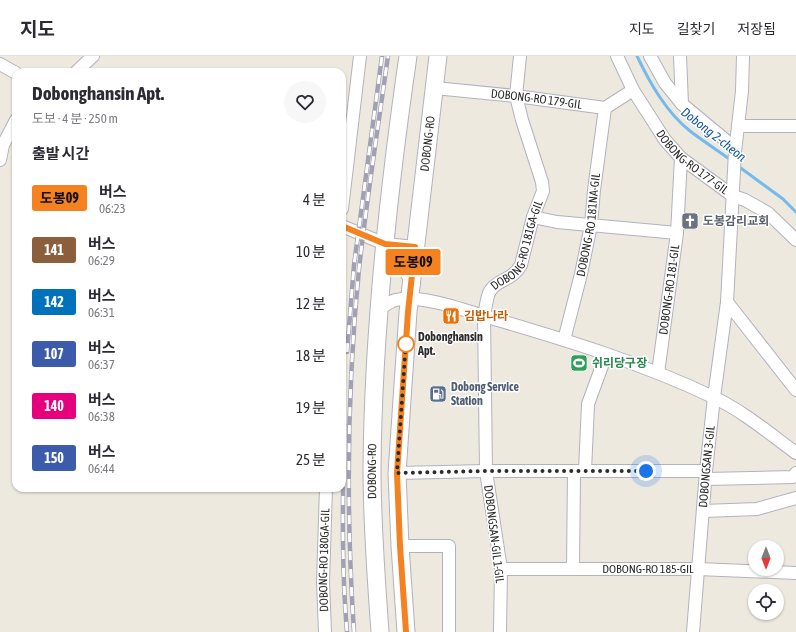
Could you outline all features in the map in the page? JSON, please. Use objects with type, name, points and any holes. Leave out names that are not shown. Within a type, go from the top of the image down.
[{"type":"main road","name":"DOBONG-RO","points":[[380,632],[374,545],[372,470],[374,390],[378,310],[399,120],[408,56]]},
{"type":"main road","name":"DOBONG-RO","points":[[406,632],[397,473],[417,300],[411,280],[438,56]]},
{"type":"street","points":[[80,68],[93,56]]},
{"type":"street","points":[[346,175],[360,56]]},
{"type":"street","name":"DOBONG-RO 181GA-GIL","points":[[484,316],[490,292],[496,285],[517,272],[521,265],[533,217],[543,191],[542,182],[522,120],[516,96],[520,56]]},
{"type":"street","name":"DOBONG-RO 177-GIL","points":[[617,56],[633,90],[666,140],[681,158],[733,193],[768,213],[796,240]]},
{"type":"street","points":[[650,56],[665,83],[682,104],[735,150]]},
{"type":"street","points":[[680,56],[682,104]]},
{"type":"street","name":"DOBONGSAN 3-GIL","points":[[693,632],[714,397],[727,302],[735,150],[743,56]]},
{"type":"street","points":[[0,64],[12,71]]},
{"type":"street","name":"DOBONG-RO 179-GIL","points":[[435,88],[516,96],[605,108]]},
{"type":"street","points":[[605,108],[633,90]]},
{"type":"street","name":"DOBONG-RO 181NA-GIL","points":[[564,340],[581,274],[591,225],[605,108]]},
{"type":"street","points":[[738,126],[796,126]]},
{"type":"street","points":[[0,160],[2,145],[12,127]]},
{"type":"street","name":"DOBONG-RO 181-GIL","points":[[658,373],[677,233],[681,158]]},
{"type":"street","points":[[533,217],[557,222],[677,233]]},
{"type":"street","points":[[346,228],[385,244],[415,247]]},
{"type":"street","points":[[385,244],[411,280]]},
{"type":"street","points":[[378,310],[386,304],[396,300],[417,300],[465,310],[564,340],[658,373],[714,397],[730,406],[796,453]]},
{"type":"street","points":[[727,302],[796,390]]},
{"type":"street","name":"DOBONGSAN-GIL 1-GIL","points":[[484,316],[486,471],[501,569],[500,632]]},
{"type":"street","points":[[573,569],[580,471],[588,404],[606,355]]},
{"type":"street","points":[[397,473],[580,471],[793,477],[796,474]]},
{"type":"street","name":"DOBONG-RO 180GA-GIL","points":[[325,632],[323,582],[326,492]]},
{"type":"street","points":[[703,511],[757,509],[796,498]]},
{"type":"street","points":[[400,546],[449,546],[450,632]]},
{"type":"street","name":"DOBONG-RO 185-GIL","points":[[501,569],[698,569],[796,573]]},
{"type":"waterway","name":"Dobong 2-cheon","points":[[637,56],[653,87],[673,115],[690,131],[731,160]]},
{"type":"waterway","name":"Dobong 2-cheon","points":[[738,166],[783,199],[796,212]]},
{"type":"railway","points":[[347,352],[354,265],[382,56]]},
{"type":"railway","points":[[354,632],[351,587],[349,496],[352,359],[362,242],[388,56]]},
{"type":"railway","points":[[343,492],[343,554],[347,632]]},
{"type":"bus line","name":"도봉09","points":[[346,228],[385,244],[415,247],[408,312],[397,473],[406,632]]},
{"type":"place","name":"도봉감리교회","points":[[690,221]]},
{"type":"place","name":"김밥나라","points":[[451,316]]},
{"type":"place","name":"Dobonghansin Apt.","points":[[406,344]]},
{"type":"place","name":"쉬리당구장","points":[[579,363]]},
{"type":"place","name":"Dobong Service Station","points":[[438,394]]},
{"type":"route","points":[[406,344],[406,341],[397,473],[486,471],[646,471]]}]
